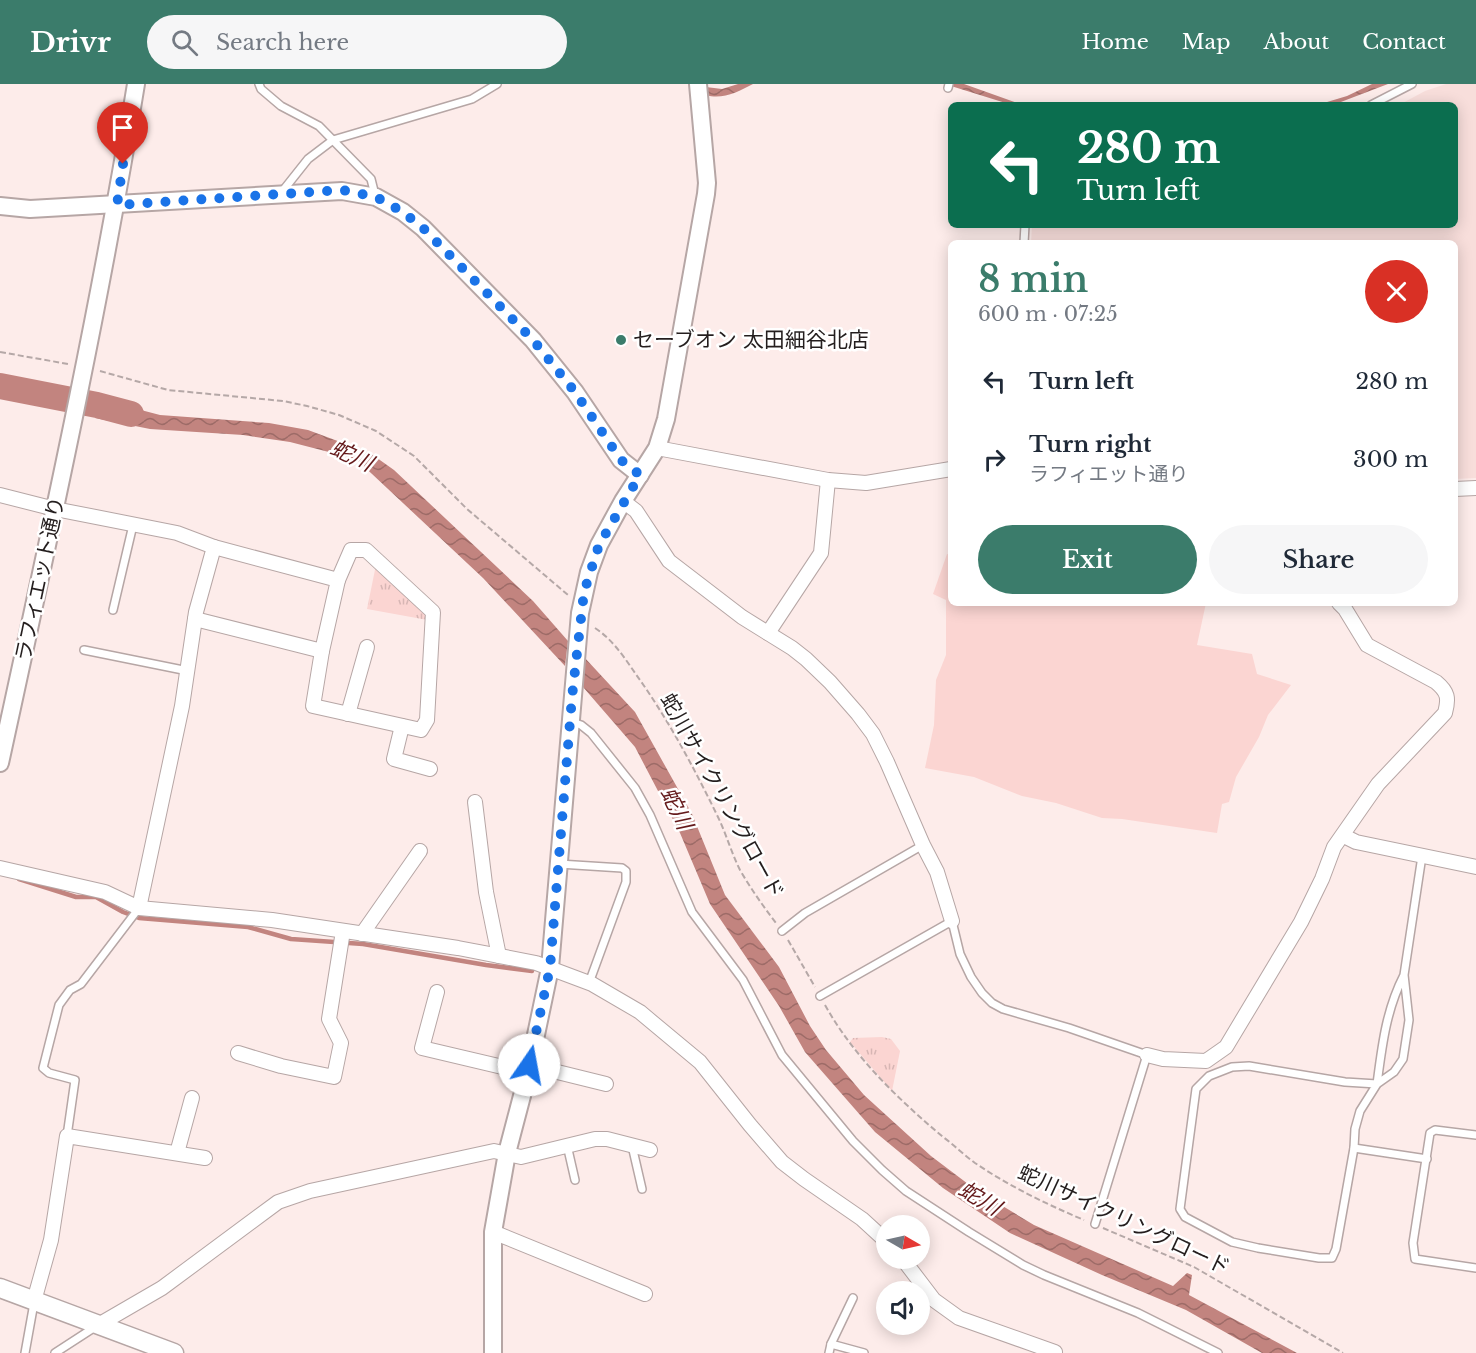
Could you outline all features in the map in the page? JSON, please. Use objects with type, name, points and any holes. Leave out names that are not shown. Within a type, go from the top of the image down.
[{"type":"main road","points":[[0,1288],[174,1353]]},
{"type":"street","points":[[84,369],[117,205],[136,84]]},
{"type":"street","points":[[493,1353],[493,1232],[507,1153],[529,1069],[550,968],[569,721],[585,626],[589,572],[599,545],[623,501],[657,448],[668,409],[706,194],[698,84]]},
{"type":"street","points":[[0,206],[30,209],[117,205],[342,190],[376,197],[403,212],[423,228],[533,340],[575,392],[621,460],[640,475]]},
{"type":"street","name":"ラフィエット通り","points":[[0,763],[84,369]]},
{"type":"street","points":[[657,448],[828,480],[866,483],[948,469]]},
{"type":"street","points":[[768,633],[821,553],[828,480]]},
{"type":"street","points":[[1458,489],[1476,488]]},
{"type":"street","points":[[0,495],[55,509],[177,533],[214,547],[338,580]]},
{"type":"street","points":[[623,501],[636,511],[669,561],[742,617],[806,659],[830,682],[873,734],[937,872],[952,921]]},
{"type":"street","points":[[139,908],[189,671],[195,619],[214,547]]},
{"type":"street","points":[[351,550],[366,550],[433,612],[427,720],[420,730],[313,706],[322,651],[338,580],[351,550]]},
{"type":"street","points":[[1147,1055],[1163,1059],[1206,1061],[1226,1047],[1301,922],[1334,848],[1378,784],[1445,713],[1448,700],[1446,690],[1436,682],[1367,645],[1342,606]]},
{"type":"street","points":[[195,619],[322,651]]},
{"type":"street","points":[[348,714],[367,647]]},
{"type":"street","points":[[402,726],[394,759],[430,770]]},
{"type":"street","points":[[475,802],[486,892],[499,956]]},
{"type":"street","points":[[1344,836],[1356,842],[1476,867]]},
{"type":"street","points":[[362,934],[420,851]]},
{"type":"street","points":[[0,868],[105,892],[139,908],[272,920],[499,956],[536,963],[589,983],[640,1012],[700,1062],[782,1162],[862,1219],[876,1232]]},
{"type":"street","points":[[237,1053],[281,1066],[334,1077],[341,1044],[329,1019],[343,931]]},
{"type":"street","points":[[437,992],[422,1048],[606,1084]]},
{"type":"street","points":[[177,1153],[192,1098]]},
{"type":"street","points":[[34,1300],[51,1240],[67,1136],[205,1158]]},
{"type":"street","points":[[100,1324],[162,1288],[278,1202],[310,1191],[494,1151],[521,1157],[595,1139],[650,1150]]},
{"type":"street","points":[[493,1232],[645,1294]]},
{"type":"street","points":[[910,1269],[934,1300],[959,1318],[1055,1352]]},
{"type":"lane","points":[[259,84],[281,106],[320,126],[371,179],[376,197]]},
{"type":"lane","points":[[280,194],[308,159],[333,140],[471,99],[497,84]]},
{"type":"lane","points":[[1377,102],[1412,84]]},
{"type":"lane","points":[[113,610],[133,525]]},
{"type":"lane","points":[[84,650],[189,671]]},
{"type":"lane","points":[[569,721],[581,725],[591,733],[635,788],[661,840],[692,912],[742,980],[782,1055],[853,1141],[882,1170],[914,1196],[1023,1264],[1044,1275],[1138,1313],[1218,1353]]},
{"type":"lane","points":[[782,931],[805,913],[923,844]]},
{"type":"lane","points":[[1377,1084],[1345,1082],[1249,1066],[1232,1067],[1209,1076],[1196,1089],[1180,1209],[1185,1217],[1232,1242],[1309,1256],[1332,1257],[1336,1250],[1354,1148],[1355,1129],[1360,1111],[1377,1084],[1394,1072],[1403,1059],[1409,1020],[1404,975],[1422,856]]},
{"type":"lane","points":[[559,864],[622,868],[626,871],[626,882],[589,983]]},
{"type":"lane","points":[[67,1136],[75,1080],[49,1073],[43,1068],[59,1005],[69,990],[81,984],[139,908]]},
{"type":"lane","points":[[820,996],[952,921],[960,954],[967,970],[982,993],[992,1003],[1004,1009],[1069,1028],[1147,1055],[1095,1224]]},
{"type":"lane","points":[[1377,1084],[1389,1011],[1394,994],[1404,975]]},
{"type":"lane","points":[[1476,1135],[1435,1130],[1431,1133],[1413,1243],[1415,1259],[1476,1268]]},
{"type":"lane","points":[[567,1145],[575,1180]]},
{"type":"lane","points":[[634,1145],[633,1150],[642,1189]]},
{"type":"lane","points":[[1354,1148],[1427,1159]]},
{"type":"lane","points":[[829,1353],[853,1298]]},
{"type":"lane","points":[[25,1353],[34,1300]]},
{"type":"lane","points":[[55,1353],[100,1324]]},
{"type":"lane","points":[[831,1344],[864,1353]]},
{"type":"path","points":[[0,352],[84,369],[168,390],[283,400],[339,415],[376,431],[414,456],[467,509],[573,599]]},
{"type":"path","name":"蛇川サイクリングロード","points":[[585,626],[604,634],[618,649],[660,709],[692,764],[720,821],[739,868],[758,900],[782,931],[836,1025],[892,1091],[975,1163],[1038,1200],[1194,1267],[1343,1353]]},
{"type":"shaded area","points":[[1446,84],[1476,84],[1476,478],[1458,479],[1458,240],[1031,240],[1032,228],[1458,228],[1458,102],[1405,102],[1425,91]]},
{"type":"green space","points":[[947,554],[948,606],[1205,606],[1197,645],[1252,654],[1257,674],[1291,685],[1268,715],[1259,737],[1236,777],[1229,802],[1222,804],[1217,833],[1102,818],[1056,803],[1022,796],[974,777],[925,768],[934,725],[936,680],[946,655],[946,600],[933,594]]},
{"type":"green space","points":[[377,560],[433,621],[367,609]]},
{"type":"green space","points":[[853,1038],[891,1039],[900,1051],[892,1091],[850,1042]]},
{"type":"water","points":[[738,84],[753,84],[724,96],[706,95],[706,87],[722,89]]},
{"type":"water","points":[[952,84],[964,84],[1015,102],[1002,102],[951,86]]},
{"type":"water","points":[[1372,84],[1388,84],[1341,102],[1327,102],[1347,96]]},
{"type":"water","points":[[0,379],[60,390],[56,408],[0,395]]},
{"type":"water","points":[[99,399],[160,415],[269,423],[308,430],[370,453],[394,470],[533,601],[568,641],[565,666],[483,578],[356,459],[290,442],[243,435],[150,429],[95,418]]},
{"type":"water","points":[[584,657],[635,712],[692,814],[725,895],[779,967],[810,1026],[826,1050],[864,1095],[931,1156],[976,1190],[1034,1225],[1173,1286],[1187,1273],[1192,1275],[1189,1295],[1297,1353],[1262,1353],[1186,1310],[1010,1233],[943,1188],[875,1132],[805,1052],[779,1006],[710,904],[680,833],[635,747],[583,687]]},
{"type":"waterway","name":"蛇川","points":[[0,386],[131,414]]},
{"type":"waterway","points":[[19,879],[76,897],[96,897],[139,918],[248,927],[291,939],[363,944],[532,971]]},
{"type":"place","name":"セーブオン 太田細谷北店","points":[[621,340]]},
{"type":"route","points":[[123,164],[117,205],[342,190],[376,197],[403,212],[465,269],[533,340],[575,392],[621,460],[640,475],[599,545],[589,572],[580,613],[550,968],[529,1065]]}]
